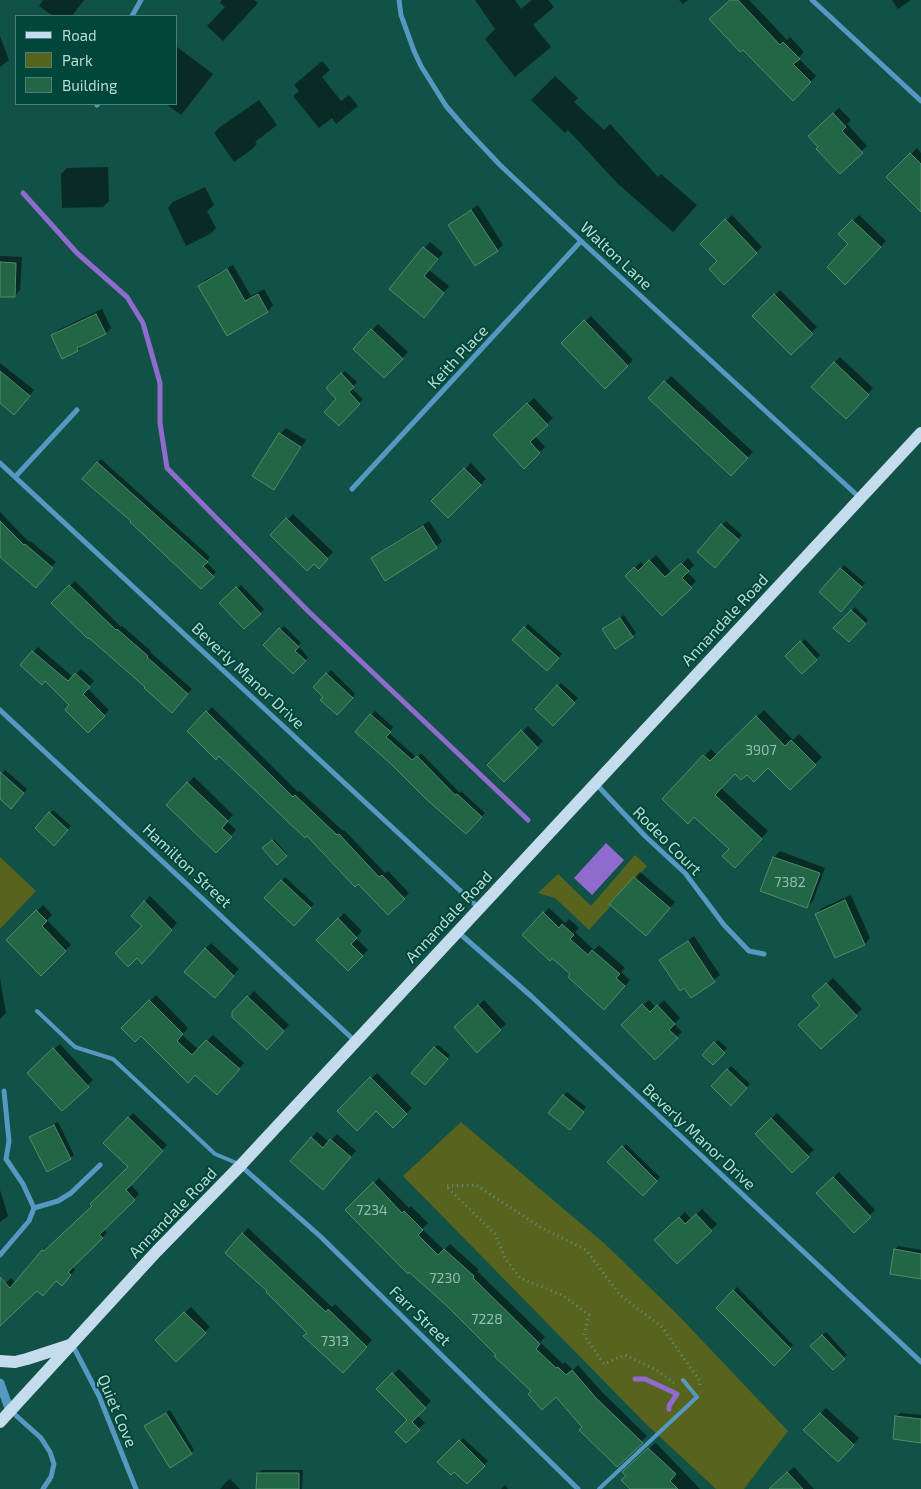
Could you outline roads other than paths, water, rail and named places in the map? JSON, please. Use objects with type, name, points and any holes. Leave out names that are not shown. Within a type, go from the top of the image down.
[{"type":"main road","name":"Annandale Road","points":[[0,1422],[157,1251],[241,1165],[921,433]]},
{"type":"main road","points":[[0,1361],[15,1362],[72,1344]]},
{"type":"street","points":[[132,15],[140,0]]},
{"type":"street","name":"Walton Lane","points":[[399,0],[401,15],[421,66],[446,106],[466,129],[500,165],[581,241],[860,498]]},
{"type":"street","points":[[812,0],[921,101]]},
{"type":"street","name":"Keith Place","points":[[352,489],[581,241]]},
{"type":"street","points":[[15,477],[77,410]]},
{"type":"street","name":"Beverly Manor Drive","points":[[0,463],[480,908]]},
{"type":"street","name":"Hamilton Street","points":[[0,710],[356,1041]]},
{"type":"street","name":"Rodeo Court","points":[[595,784],[645,836],[685,873],[730,932],[749,951],[764,954]]},
{"type":"street","name":"Beverly Manor Drive","points":[[458,932],[531,996],[921,1362]]},
{"type":"street","points":[[0,1255],[29,1221],[34,1208],[22,1184],[3,1159],[9,1141],[4,1090]]},
{"type":"street","points":[[34,1208],[58,1201],[71,1193],[100,1165]]},
{"type":"street","name":"Farr Street","points":[[241,1165],[321,1237],[578,1489]]},
{"type":"street","name":"Quiet Cove","points":[[72,1344],[99,1396],[136,1489]]},
{"type":"street","points":[[0,1383],[10,1411]]},
{"type":"street","points":[[0,1402],[41,1438],[50,1452],[54,1464],[51,1477],[43,1489]]},
{"type":"lane","points":[[37,1011],[75,1047],[113,1059],[215,1154],[241,1165]]},
{"type":"lane","points":[[599,1489],[697,1397],[683,1380]]},
{"type":"waterway","points":[[23,193],[77,253],[127,297],[143,323],[160,383],[160,423],[167,468],[308,611],[528,820]]},
{"type":"waterway","points":[[635,1379],[645,1379],[677,1394],[669,1409]]}]
